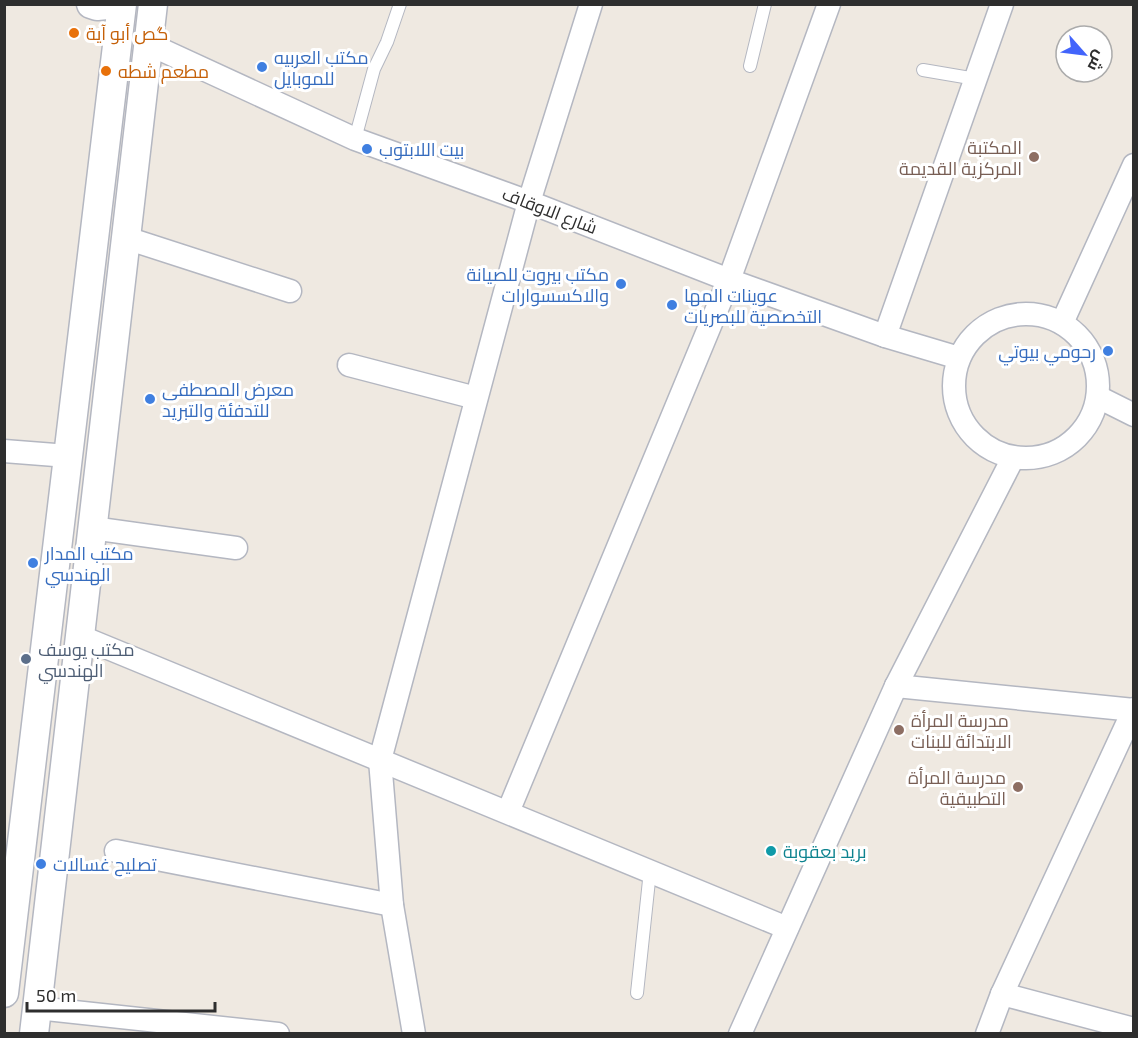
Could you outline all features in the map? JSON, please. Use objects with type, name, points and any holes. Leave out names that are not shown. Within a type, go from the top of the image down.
[{"type":"street","points":[[91,4],[116,4]]},
{"type":"street","points":[[40,979],[5,984],[122,4]]},
{"type":"street","points":[[153,4],[35,1021],[278,1034]]},
{"type":"street","points":[[414,1034],[392,905],[380,760],[529,202],[591,4]]},
{"type":"street","points":[[508,812],[729,280],[829,4]]},
{"type":"street","points":[[885,336],[1002,4]]},
{"type":"street","name":"شارع الاوقاف","points":[[149,44],[355,138],[529,202],[729,280],[885,336],[959,358]]},
{"type":"street","points":[[1062,323],[1134,165]]},
{"type":"street","points":[[126,238],[290,291]]},
{"type":"street","points":[[1031,313],[1062,323],[1074,331],[1090,350],[1098,372],[1098,397],[1091,419],[1077,438],[1058,452],[1036,458],[1013,458],[992,451],[975,438],[962,421],[955,401],[954,379],[959,358],[971,339],[988,324],[1009,315],[1031,313]]},
{"type":"street","points":[[349,365],[476,398]]},
{"type":"street","points":[[1098,397],[1134,415]]},
{"type":"street","points":[[4,451],[68,456]]},
{"type":"street","points":[[740,1034],[896,686],[1013,458]]},
{"type":"street","points":[[92,528],[236,548]]},
{"type":"street","points":[[79,636],[788,928]]},
{"type":"street","points":[[896,686],[1133,710],[1002,994],[987,1034]]},
{"type":"street","points":[[116,851],[392,905]]},
{"type":"street","points":[[1002,994],[1134,1029]]},
{"type":"lane","points":[[355,138],[374,69],[387,42],[400,4]]},
{"type":"lane","points":[[750,66],[765,4]]},
{"type":"lane","points":[[923,70],[976,79]]},
{"type":"lane","points":[[637,993],[651,871]]},
{"type":"place","name":"گص أبو آية","points":[[74,33]]},
{"type":"place","name":"مكتب العربيه للموبايل","points":[[262,67]]},
{"type":"place","name":"مطعم شطه","points":[[106,71]]},
{"type":"place","name":"بيت اللابتوب","points":[[367,149]]},
{"type":"place","name":"المكتبة المركزية القديمة","points":[[1034,157]]},
{"type":"place","name":"مكتب بيروت للصيانة والاكسسوارات","points":[[621,284]]},
{"type":"place","name":"عوينات المها التخصصية للبصريات","points":[[672,305]]},
{"type":"place","name":"رحومي بيوتي","points":[[1108,351]]},
{"type":"place","name":"معرض المصطفى للتدفئة والتبريد","points":[[150,399]]},
{"type":"place","name":"مكتب المدار الهندسي","points":[[33,563]]},
{"type":"place","name":"مكتب يوسف الهندسي","points":[[26,659]]},
{"type":"place","name":"مدرسة المرأة الابتدائة للبنات","points":[[899,730]]},
{"type":"place","name":"مدرسة المرأة التطبيقية","points":[[1018,787]]},
{"type":"place","name":"بريد بعقوبة","points":[[771,851]]},
{"type":"place","name":"تصليح غسالات","points":[[41,864]]}]
